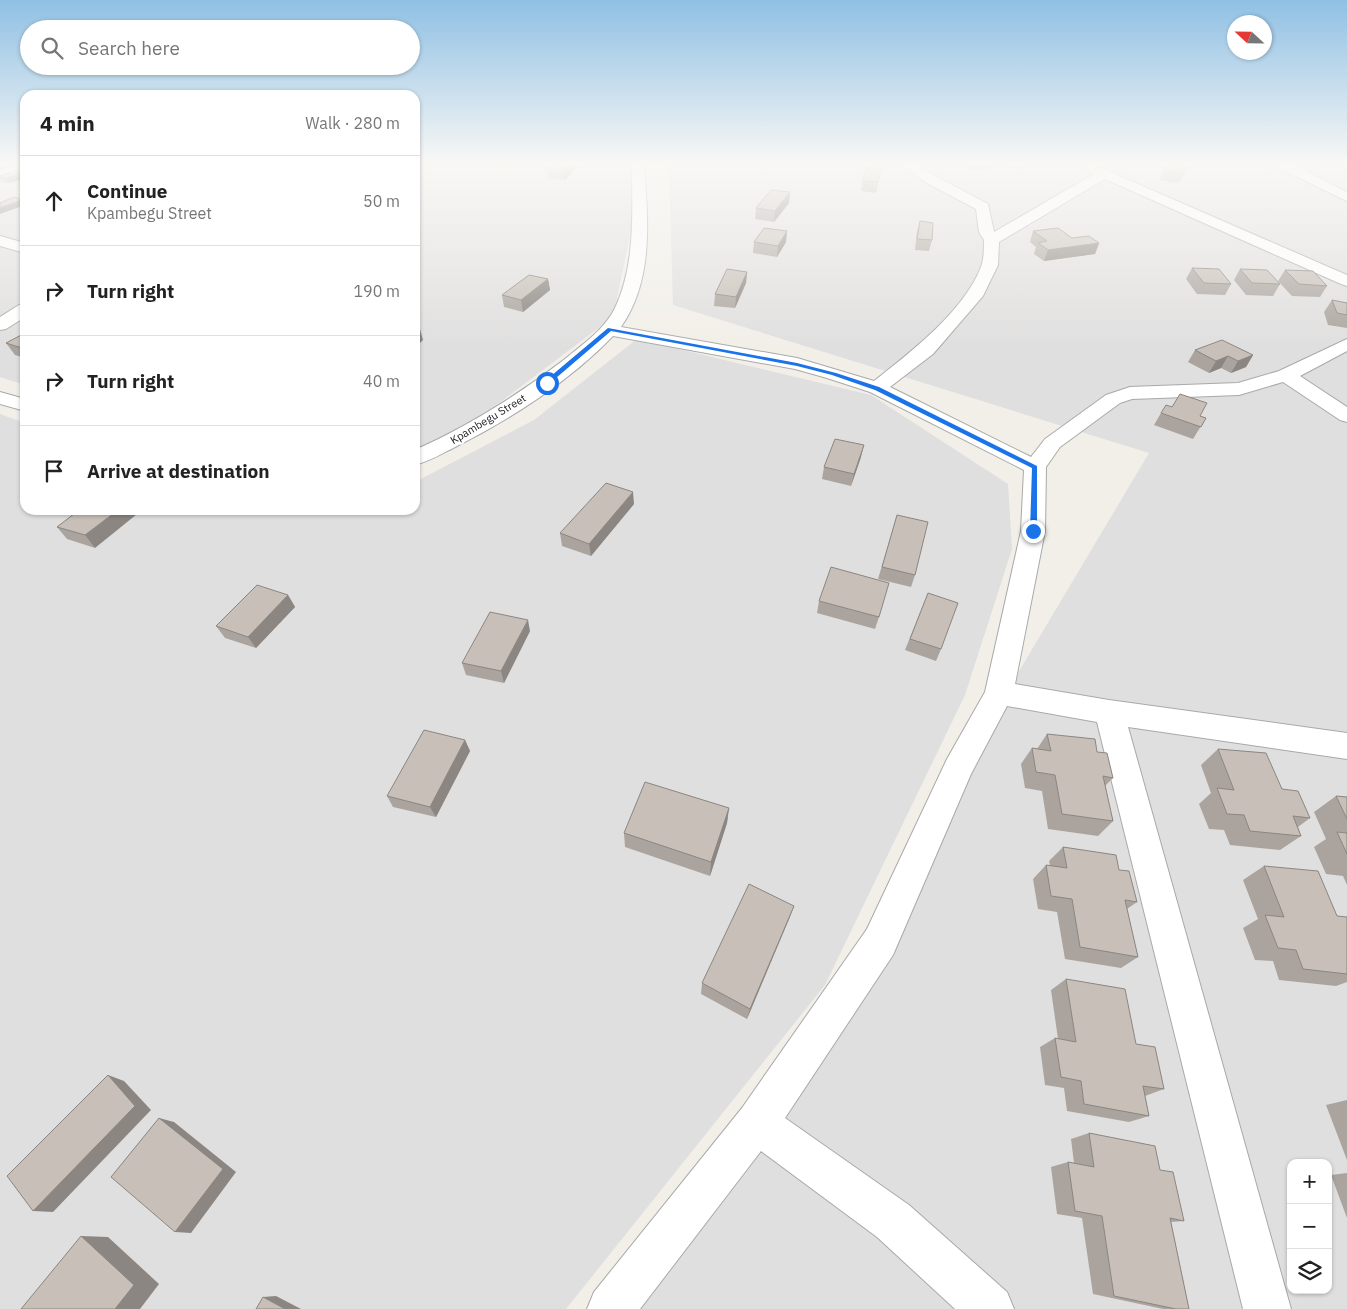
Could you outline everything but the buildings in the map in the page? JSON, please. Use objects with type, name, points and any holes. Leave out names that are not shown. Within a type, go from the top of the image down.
[{"type":"street","name":"Kpambegu Street","points":[[420,456],[496,417],[547,383],[610,330],[624,306],[639,258],[640,226]]},
{"type":"street","points":[[877,388],[926,350],[978,292],[990,265],[992,240],[986,232],[985,226]]},
{"type":"street","points":[[992,240],[1015,226]]},
{"type":"street","points":[[1224,226],[1347,281]]},
{"type":"street","points":[[0,241],[20,247]]},
{"type":"street","points":[[0,325],[20,312]]},
{"type":"street","points":[[610,330],[797,364],[834,374],[877,388],[1035,467]]},
{"type":"street","points":[[611,1309],[757,1123],[880,942],[958,769],[998,693],[1033,531],[1035,467],[1052,443],[1113,399],[1130,393],[1239,389],[1286,375],[1347,344]]},
{"type":"street","points":[[1286,375],[1347,416]]},
{"type":"street","points":[[0,398],[20,404]]},
{"type":"street","points":[[998,693],[1109,712],[1347,746]]},
{"type":"street","points":[[1109,712],[1267,1309]]},
{"type":"street","points":[[757,1123],[893,1221],[990,1309]]},
{"type":"shaded area","points":[[0,226],[20,226],[20,383],[0,377]]},
{"type":"shaded area","points":[[420,226],[632,226],[613,317],[483,415],[420,448]]},
{"type":"shaded area","points":[[671,226],[1347,226],[1347,1309],[639,1309],[1149,453],[673,305]]},
{"type":"shaded area","points":[[637,339],[871,395],[1008,484],[1012,549],[965,695],[825,985],[566,1309],[0,1309],[0,414],[20,421],[20,515],[420,515],[420,479],[534,420]]},
{"type":"route","points":[[547,383],[610,330],[797,364],[834,374],[877,388],[1035,467],[1033,531]]}]
